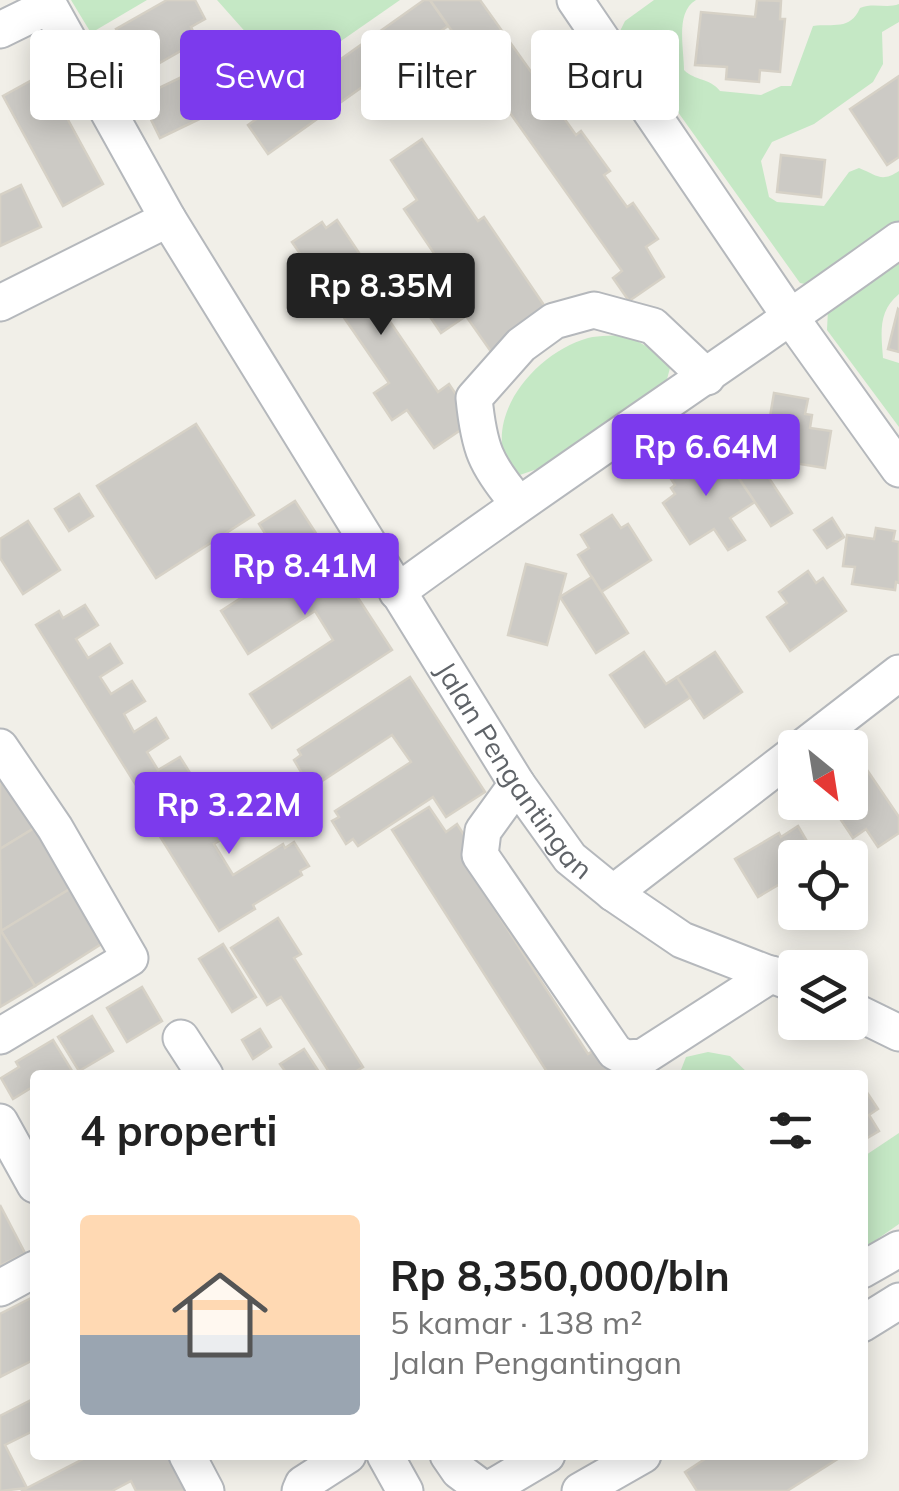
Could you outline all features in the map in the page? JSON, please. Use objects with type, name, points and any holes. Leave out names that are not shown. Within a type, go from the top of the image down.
[{"type":"street","points":[[0,30],[48,3]]},
{"type":"street","name":"Jalan Pengantingan","points":[[48,3],[168,219],[516,784],[570,858],[612,893],[682,940],[778,978]]},
{"type":"street","points":[[592,6],[791,318],[899,468]]},
{"type":"street","points":[[0,303],[168,219]]},
{"type":"street","points":[[397,592],[518,503],[707,377],[899,240]]},
{"type":"street","points":[[518,503],[494,474],[478,439],[474,398],[522,344],[554,321],[594,310],[653,326],[707,377]]},
{"type":"street","points":[[825,730],[899,673]]},
{"type":"street","points":[[0,747],[55,828],[130,958],[0,1036]]},
{"type":"street","points":[[612,893],[778,766]]},
{"type":"street","points":[[516,784],[483,831],[480,856],[615,1052],[633,1059],[643,1057],[778,983]]},
{"type":"street","points":[[868,1017],[899,1033]]},
{"type":"street","points":[[182,1038],[202,1070]]},
{"type":"street","points":[[0,1122],[30,1176]]},
{"type":"street","points":[[868,1267],[899,1249]]},
{"type":"street","points":[[0,1288],[30,1273]]},
{"type":"street","points":[[868,1320],[899,1301]]},
{"type":"street","points":[[190,1460],[206,1491]]},
{"type":"street","points":[[300,1491],[303,1484],[340,1460]]},
{"type":"street","points":[[388,1460],[405,1491]]},
{"type":"street","points":[[451,1460],[458,1471],[486,1491],[539,1460]]},
{"type":"street","points":[[580,1491],[634,1460]]},
{"type":"green space","points":[[71,0],[147,0],[96,30],[89,30]]},
{"type":"green space","points":[[217,0],[400,0],[341,41],[341,30],[244,30]]},
{"type":"green space","points":[[654,0],[696,0],[683,22],[684,70],[720,91],[761,95],[791,86],[813,26],[846,23],[865,6],[899,4],[899,22],[882,32],[883,64],[873,82],[814,124],[772,142],[761,161],[769,197],[777,202],[824,206],[849,172],[859,168],[883,177],[899,171],[899,227],[810,285],[800,283],[679,114],[679,30],[620,30],[625,21]]},
{"type":"green space","points":[[899,251],[899,294],[887,308],[882,331],[883,358],[899,363],[899,427],[827,330],[828,309]]},
{"type":"green space","points":[[627,335],[656,352],[670,368],[663,394],[543,467],[514,477],[504,456],[502,434],[516,392],[548,358],[568,346],[593,337]]},
{"type":"green space","points":[[708,1052],[730,1056],[745,1070],[681,1070],[686,1057]]},
{"type":"green space","points":[[899,1133],[899,1224],[868,1246],[868,1154]]},
{"type":"building","points":[[167,0],[195,0],[205,19],[191,27],[192,30],[180,30],[180,51],[160,63],[160,30],[116,29]]},
{"type":"building","points":[[424,0],[430,0],[448,26],[442,30],[382,30]]},
{"type":"building","points":[[430,0],[480,0],[501,30],[451,30]]},
{"type":"building","points":[[757,0],[781,1],[780,19],[785,19],[780,72],[760,70],[759,82],[726,79],[727,67],[695,65],[701,12],[755,17]]},
{"type":"building","points":[[511,44],[531,72],[531,120],[565,120],[576,135],[581,131],[610,171],[604,175],[627,207],[633,203],[658,239],[646,247],[664,277],[629,301],[613,278],[622,271],[511,114]]},
{"type":"building","points":[[361,45],[361,88],[341,102],[341,59]]},
{"type":"building","points":[[899,76],[899,157],[887,165],[850,109]]},
{"type":"building","points":[[180,78],[180,120],[197,120],[160,138],[151,120],[160,120],[160,87]]},
{"type":"building","points":[[30,81],[30,120],[68,120],[103,184],[63,206],[3,96]]},
{"type":"building","points":[[255,120],[316,120],[268,154],[248,125]]},
{"type":"building","points":[[422,139],[478,221],[484,217],[550,314],[492,353],[466,316],[441,333],[416,296],[448,274],[404,209],[417,200],[391,160]]},
{"type":"building","points":[[781,155],[825,160],[821,197],[777,192]]},
{"type":"building","points":[[21,185],[41,227],[0,246],[0,195]]},
{"type":"building","points":[[337,220],[359,253],[348,260],[438,392],[449,384],[474,421],[434,448],[407,410],[392,420],[374,393],[389,383],[292,242],[322,222],[326,228]]},
{"type":"building","points":[[899,310],[899,352],[888,349]]},
{"type":"building","points":[[774,393],[808,399],[805,414],[812,415],[810,428],[831,431],[825,468],[763,458]]},
{"type":"building","points":[[196,424],[254,515],[156,578],[97,486]]},
{"type":"building","points":[[693,449],[704,466],[712,461],[716,467],[727,460],[755,502],[730,518],[745,540],[728,550],[714,529],[690,544],[663,503],[675,494],[671,488],[675,485],[664,468]]},
{"type":"building","points":[[751,451],[792,513],[771,526],[730,465]]},
{"type":"building","points":[[79,494],[93,516],[69,531],[55,509]]},
{"type":"building","points":[[295,501],[392,650],[272,728],[250,694],[333,640],[315,611],[248,654],[221,611],[287,568],[259,524]]},
{"type":"building","points":[[612,515],[621,528],[628,524],[651,560],[601,592],[578,555],[589,548],[581,535]]},
{"type":"building","points":[[832,518],[844,537],[827,548],[814,530]]},
{"type":"building","points":[[28,521],[60,570],[23,594],[0,558],[0,539]]},
{"type":"building","points":[[876,528],[895,531],[893,541],[899,542],[899,583],[896,582],[895,590],[852,584],[855,567],[843,566],[847,535],[874,539]]},
{"type":"building","points":[[526,564],[566,574],[547,645],[508,635]]},
{"type":"building","points":[[808,571],[816,583],[823,578],[846,611],[790,651],[767,617],[787,603],[779,592]]},
{"type":"building","points":[[592,577],[628,633],[596,653],[560,597]]},
{"type":"building","points":[[85,605],[98,625],[76,639],[88,658],[110,644],[122,663],[100,677],[111,694],[132,681],[145,701],[124,714],[134,732],[156,718],[168,738],[147,752],[158,770],[180,757],[192,776],[171,789],[177,799],[154,814],[36,625],[59,611],[63,618]]},
{"type":"building","points":[[644,652],[666,684],[677,677],[691,697],[645,727],[610,675]]},
{"type":"building","points":[[715,652],[742,692],[704,718],[677,677]]},
{"type":"building","points":[[410,677],[485,792],[446,817],[433,797],[358,846],[353,839],[346,844],[332,821],[339,817],[335,811],[411,762],[392,735],[319,783],[315,777],[307,782],[294,760],[301,755],[298,750]]},
{"type":"building","points":[[0,771],[36,827],[0,849]]},
{"type":"building","points":[[868,771],[899,817],[899,833],[878,847],[866,829],[853,838],[841,820],[868,820]]},
{"type":"building","points":[[257,781],[269,801],[258,808],[262,815],[214,844],[233,875],[283,844],[285,848],[294,842],[309,866],[300,871],[302,875],[253,905],[255,909],[219,931],[159,835],[243,783],[245,788]]},
{"type":"building","points":[[429,807],[446,832],[457,824],[482,863],[470,871],[588,1054],[599,1047],[614,1070],[546,1070],[392,830]]},
{"type":"building","points":[[798,826],[806,840],[778,840],[778,885],[758,897],[735,859],[779,833],[781,837]]},
{"type":"building","points":[[36,827],[73,887],[1,931],[0,849]]},
{"type":"building","points":[[73,887],[106,941],[35,986],[1,931]]},
{"type":"building","points":[[278,918],[301,954],[294,958],[363,1067],[328,1070],[281,997],[267,1005],[231,948]]},
{"type":"building","points":[[0,932],[35,986],[0,1007]]},
{"type":"building","points":[[223,944],[256,997],[232,1012],[199,959]]},
{"type":"building","points":[[142,987],[162,1021],[127,1042],[107,1008]]},
{"type":"building","points":[[92,1016],[113,1051],[78,1070],[58,1037]]},
{"type":"building","points":[[260,1029],[271,1047],[253,1059],[242,1040]]},
{"type":"building","points":[[53,1040],[72,1070],[30,1070],[30,1089],[13,1099],[1,1078],[19,1067],[16,1062]]},
{"type":"building","points":[[304,1049],[318,1070],[284,1070],[280,1064]]},
{"type":"building","points":[[868,1094],[878,1109],[869,1115],[879,1131],[868,1137]]},
{"type":"building","points":[[0,1205],[25,1253],[0,1266]]},
{"type":"building","points":[[30,1299],[30,1362],[0,1377],[0,1314]]},
{"type":"building","points":[[30,1401],[30,1432],[5,1445],[27,1488],[0,1491],[0,1416]]},
{"type":"building","points":[[81,1460],[176,1460],[191,1491],[136,1491],[131,1481],[112,1491],[21,1491]]},
{"type":"building","points":[[703,1460],[836,1460],[787,1491],[697,1491],[685,1472]]}]
